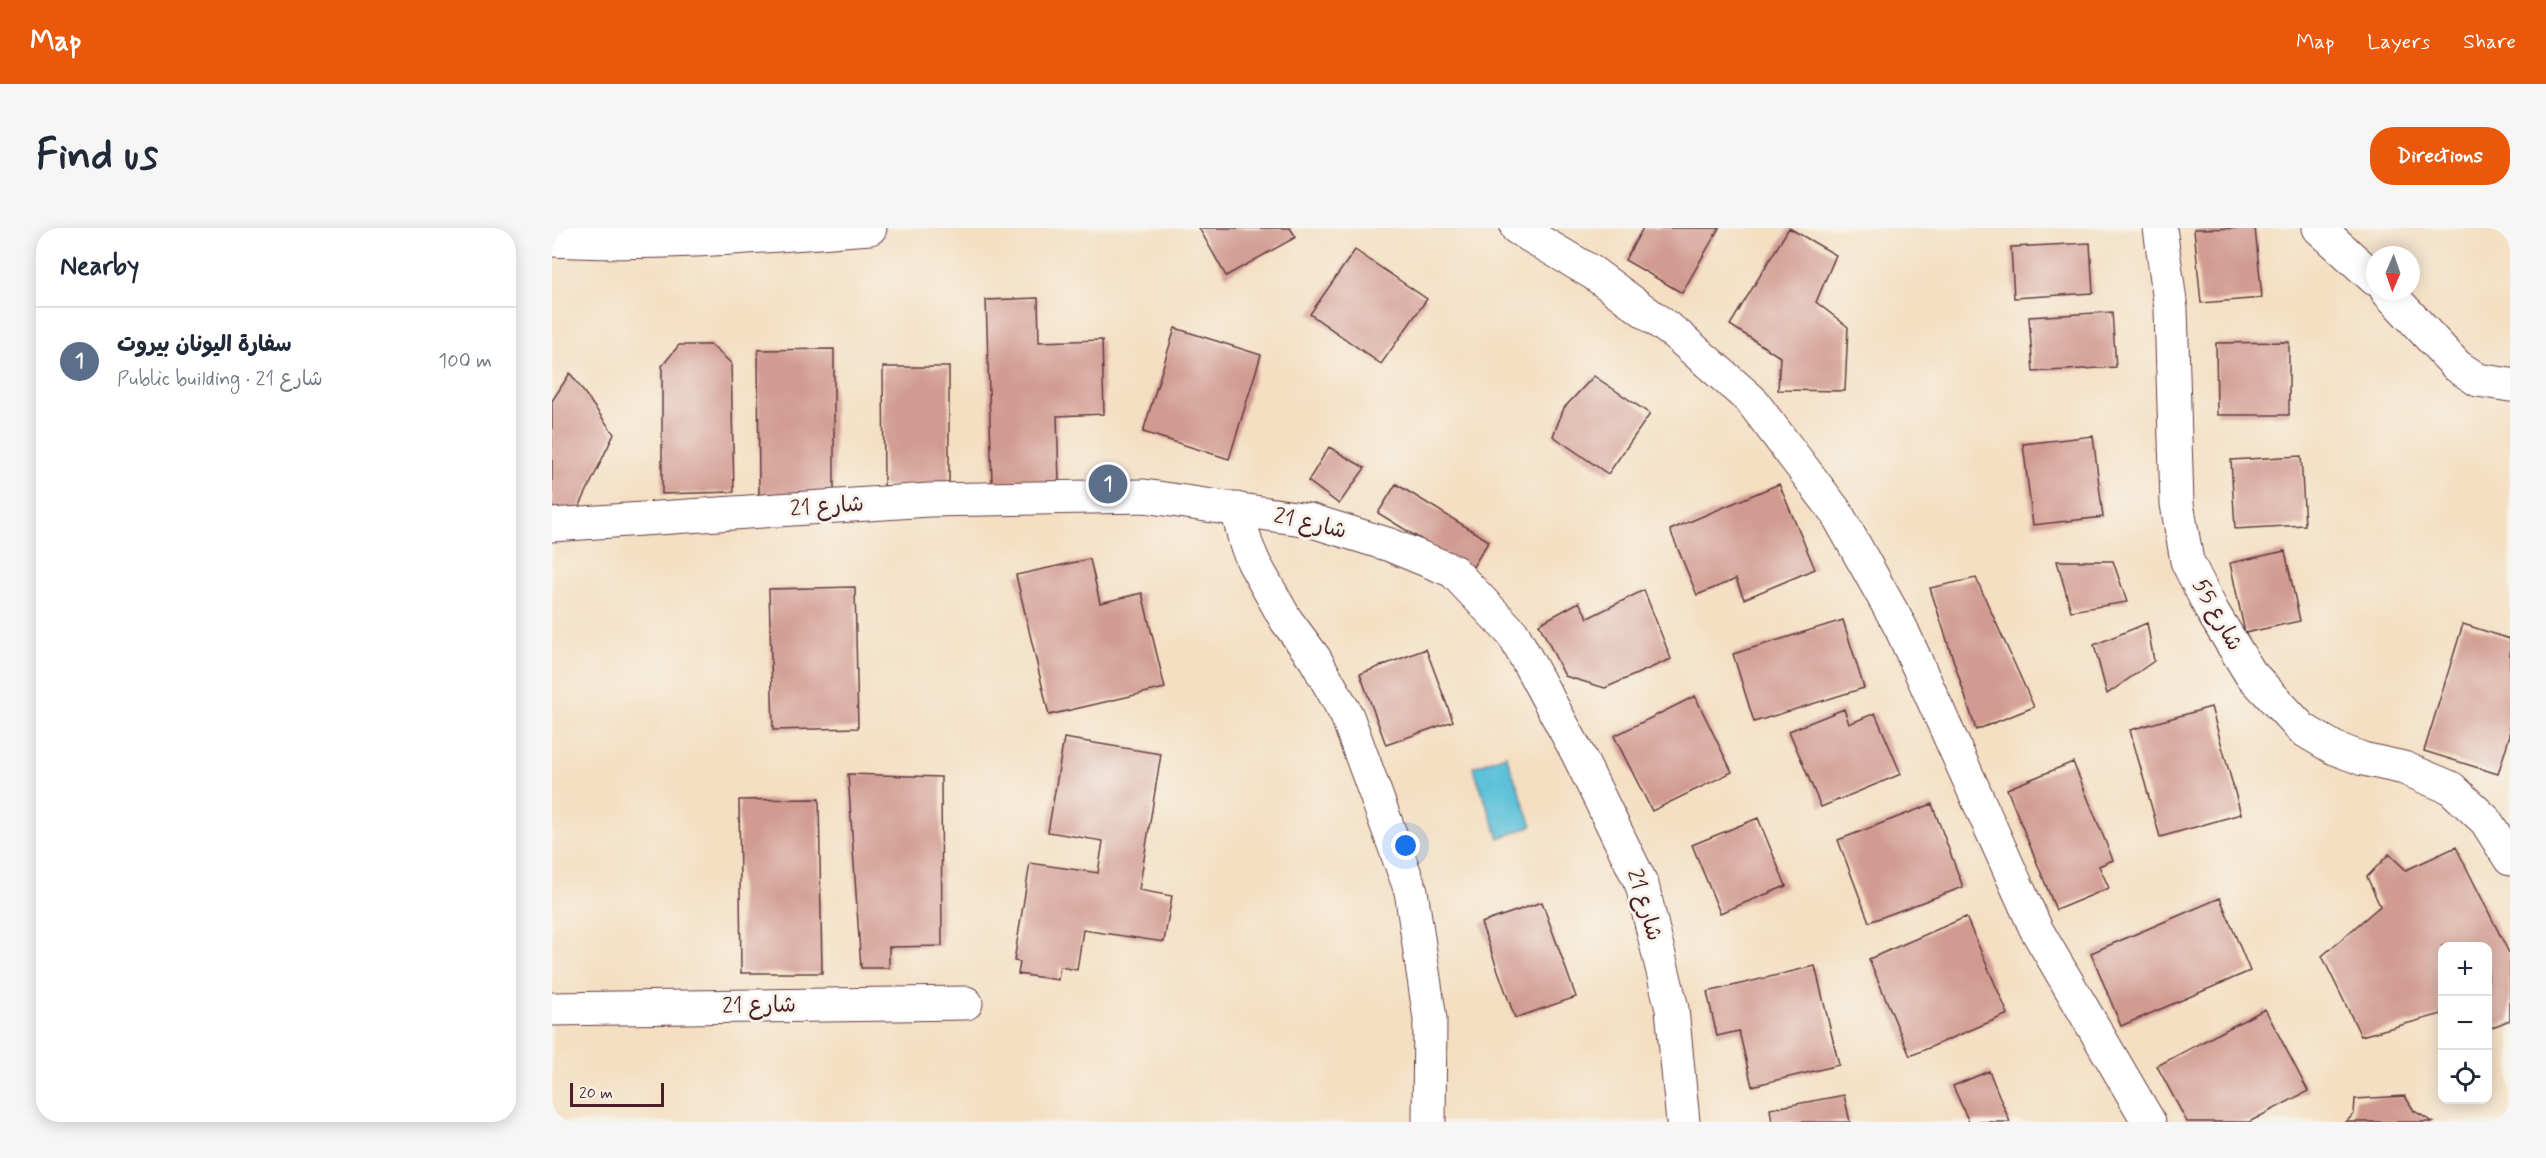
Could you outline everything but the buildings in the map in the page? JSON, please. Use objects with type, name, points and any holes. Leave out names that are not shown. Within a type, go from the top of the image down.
[{"type":"street","points":[[552,240],[594,243],[718,239],[870,228]]},
{"type":"street","points":[[1517,228],[1593,273],[1677,335],[1750,400],[1836,512],[1901,628],[2036,929],[2149,1122]]},
{"type":"street","name":"شارع 55","points":[[2160,228],[2170,309],[2177,504],[2187,561],[2212,611],[2250,673],[2302,729],[2334,748],[2363,759],[2404,768],[2451,788],[2486,821],[2510,859]]},
{"type":"street","points":[[2319,228],[2366,271]]},
{"type":"street","points":[[2395,300],[2457,366],[2478,380],[2510,385]]},
{"type":"street","name":"شارع 21","points":[[552,525],[953,500],[1144,496],[1309,520],[1390,545],[1453,571],[1513,634],[1578,754],[1642,885],[1672,1009],[1683,1122]]},
{"type":"street","points":[[1237,509],[1246,544],[1254,563],[1286,620],[1315,659],[1347,716],[1411,891],[1430,1019],[1429,1122]]},
{"type":"street","name":"شارع 21","points":[[552,1009],[966,1003]]},
{"type":"water","points":[[1506,755],[1532,826],[1499,838],[1473,767]]},
{"type":"place","name":"سفارة اليونان بيروت","points":[[1108,484]]}]
